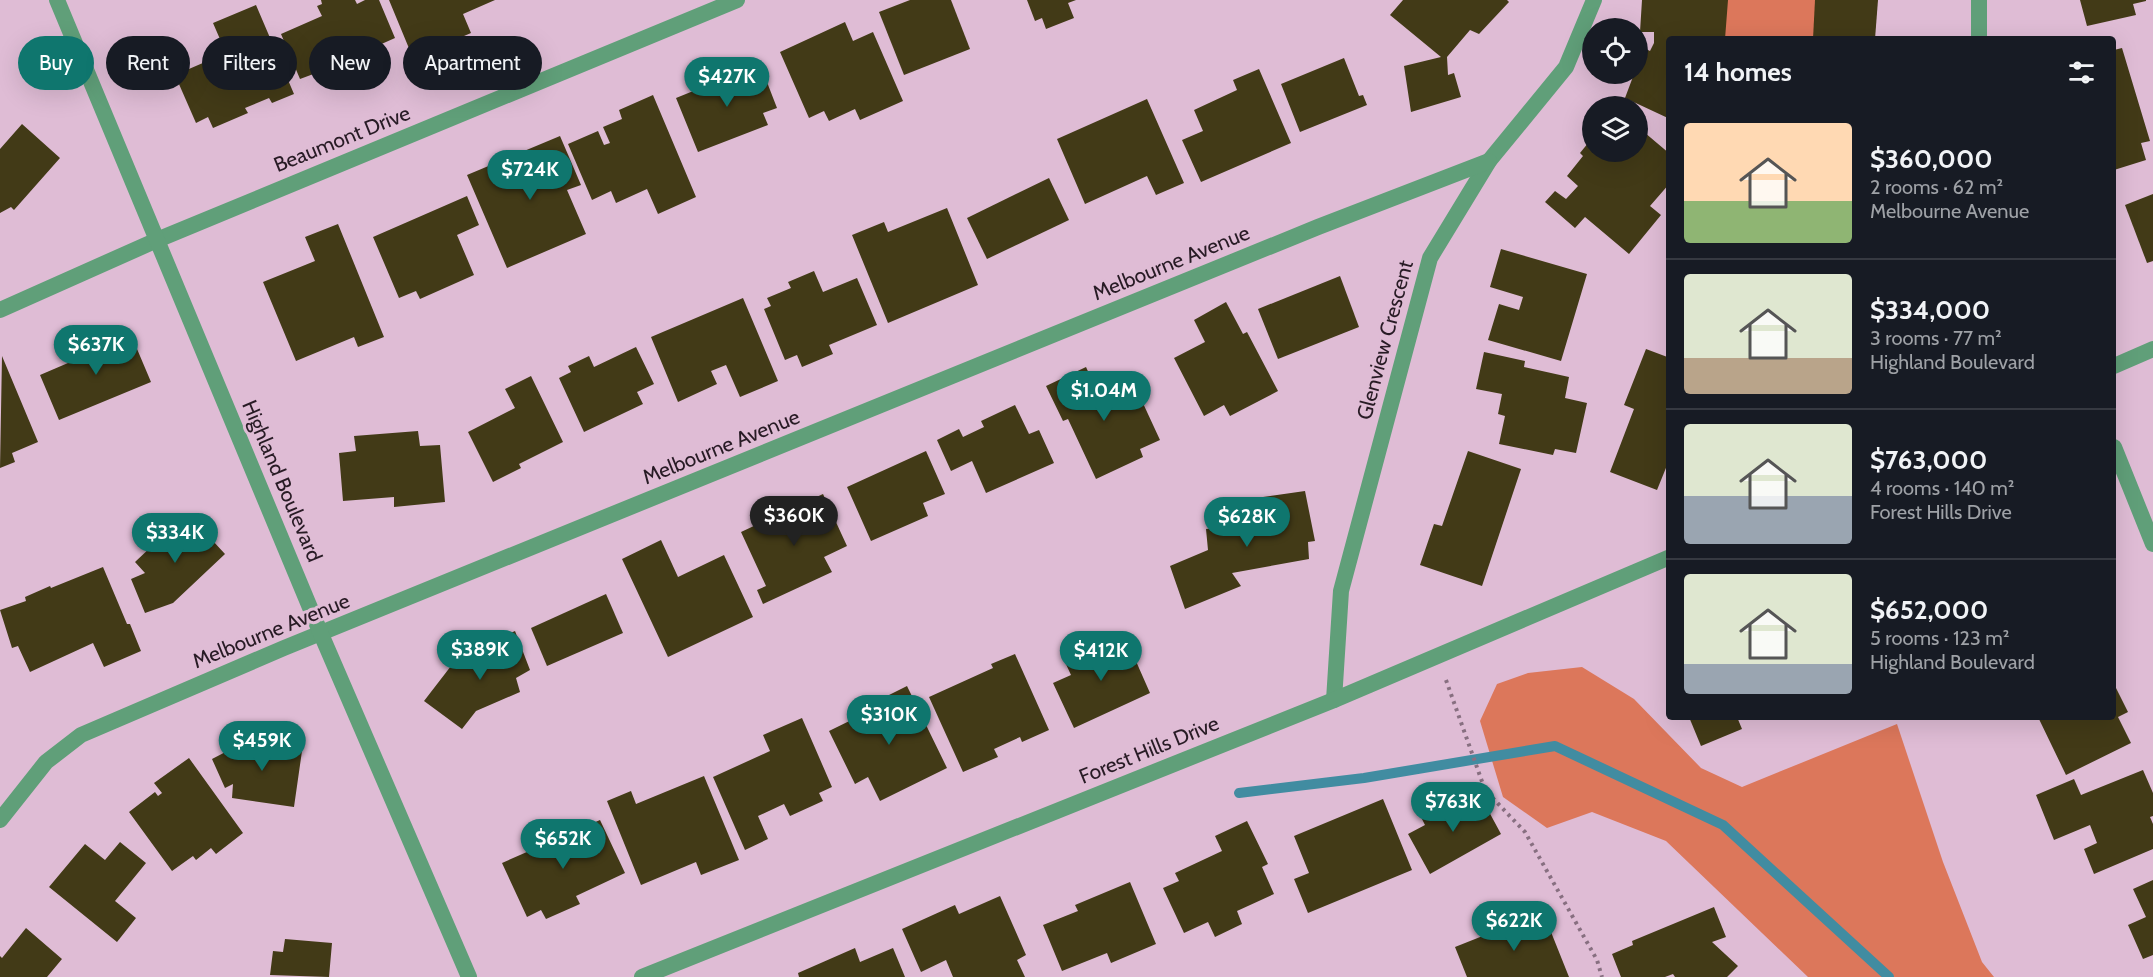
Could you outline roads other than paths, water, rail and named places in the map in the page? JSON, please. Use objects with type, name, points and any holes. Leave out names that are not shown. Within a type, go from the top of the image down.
[{"type":"street","name":"Highland Boulevard","points":[[57,0],[321,634],[469,977]]},
{"type":"street","name":"Beaumont Drive","points":[[0,310],[157,240],[737,0]]},
{"type":"street","name":"Glenview Crescent","points":[[1334,700],[1341,591],[1430,258],[1489,161],[1566,67],[1594,0]]},
{"type":"street","points":[[1979,0],[1979,36]]},
{"type":"street","name":"Melbourne Avenue","points":[[0,819],[46,762],[81,735],[321,634],[1318,227],[1489,161]]},
{"type":"street","points":[[2116,365],[2153,348]]},
{"type":"street","points":[[2116,452],[2153,544]]},
{"type":"street","name":"Forest Hills Drive","points":[[642,977],[1334,700],[1666,559]]},
{"type":"waterway","points":[[1239,793],[1364,778],[1555,746],[1723,825],[1889,977]]}]
